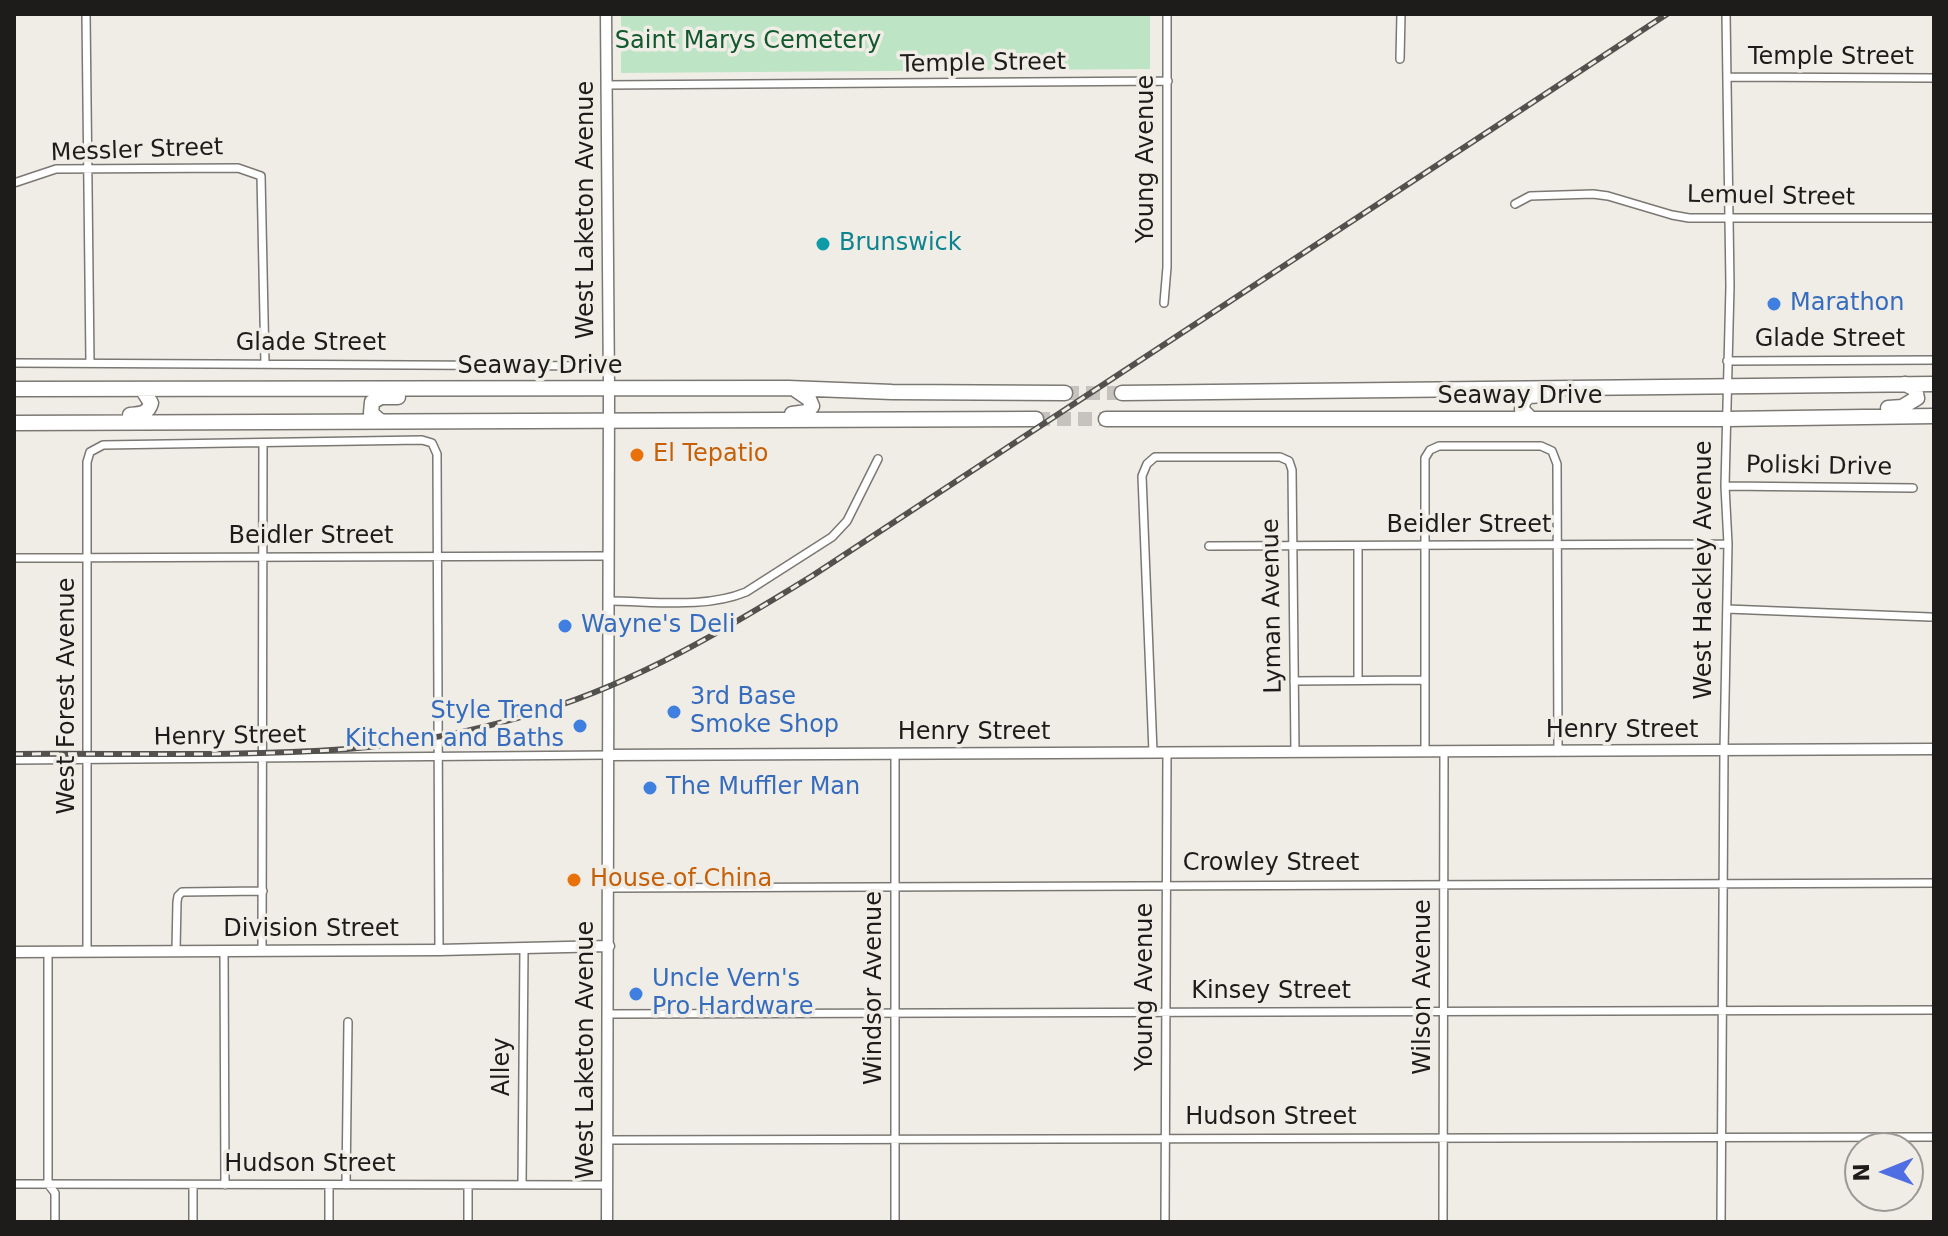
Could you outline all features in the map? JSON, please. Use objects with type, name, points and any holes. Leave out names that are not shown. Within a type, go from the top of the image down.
[{"type":"highway","points":[[1749,418],[1775,410],[1902,407],[1912,403],[1917,394],[1915,389],[1905,384]]},
{"type":"highway","name":"Seaway Drive","points":[[1122,393],[1934,384]]},
{"type":"highway","points":[[1530,418],[1524,413],[1522,404],[1529,396],[1692,393],[1706,386]]},
{"type":"highway","name":"Seaway Drive","points":[[14,389],[788,388],[1065,393]]},
{"type":"highway","points":[[631,422],[646,415],[781,414],[809,410],[812,406],[809,399],[800,391],[788,388]]},
{"type":"highway","points":[[14,415],[144,414],[151,403],[142,389]]},
{"type":"highway","points":[[381,422],[373,417],[371,409],[372,402],[381,397],[570,397],[585,390]]},
{"type":"highway","name":"Seaway Drive","points":[[1106,419],[1934,416]]},
{"type":"highway","points":[[14,423],[1036,419]]},
{"type":"main road","name":"West Laketon Avenue","points":[[606,14],[609,366],[607,1222]]},
{"type":"main road","name":"Henry Street","points":[[608,755],[1934,749]]},
{"type":"main road","name":"Division Street","points":[[14,952],[88,948],[439,950],[609,946]]},
{"type":"street","points":[[86,14],[90,363]]},
{"type":"street","name":"Young Avenue","points":[[1164,303],[1167,14]]},
{"type":"street","points":[[1400,59],[1401,14]]},
{"type":"street","name":"West Hackley Avenue","points":[[1721,1222],[1728,544],[1725,486],[1730,290],[1726,14]]},
{"type":"street","name":"Temple Street","points":[[1727,77],[1934,78]]},
{"type":"street","name":"Temple Street","points":[[606,85],[1168,81]]},
{"type":"street","name":"Messler Street","points":[[14,183],[56,169],[238,168],[261,176],[265,364]]},
{"type":"street","name":"Lemuel Street","points":[[1515,204],[1530,196],[1593,194],[1672,215],[1934,218]]},
{"type":"street","name":"Glade Street","points":[[1727,361],[1934,360]]},
{"type":"street","name":"Glade Street","points":[[14,363],[609,366]]},
{"type":"street","points":[[262,950],[263,443],[422,440],[435,447],[437,454],[439,950]]},
{"type":"street","name":"West Forest Avenue","points":[[88,948],[87,462],[94,449],[103,445],[263,443]]},
{"type":"street","points":[[1425,752],[1425,463],[1430,450],[1439,446],[1534,446],[1552,451],[1557,464],[1558,752]]},
{"type":"street","name":"Lyman Avenue","points":[[1153,752],[1142,476],[1147,464],[1155,457],[1280,457],[1289,461],[1292,470],[1295,752]]},
{"type":"street","points":[[608,601],[705,600],[735,597],[746,592],[840,529],[878,459]]},
{"type":"street","name":"Poliski Drive","points":[[1725,486],[1913,488]]},
{"type":"street","name":"Beidler Street","points":[[1209,546],[1728,544]]},
{"type":"street","points":[[1358,546],[1358,680]]},
{"type":"street","name":"Beidler Street","points":[[14,558],[608,556]]},
{"type":"street","points":[[1727,609],[1930,617]]},
{"type":"street","points":[[1294,681],[1425,680]]},
{"type":"street","name":"Young Avenue","points":[[1165,1222],[1167,752]]},
{"type":"street","name":"Wilson Avenue","points":[[1443,1222],[1444,752]]},
{"type":"street","name":"Windsor Avenue","points":[[895,754],[895,1222]]},
{"type":"street","name":"Henry Street","points":[[14,760],[608,755]]},
{"type":"street","name":"Crowley Street","points":[[608,888],[1934,883]]},
{"type":"street","points":[[176,950],[177,902],[182,892],[263,891]]},
{"type":"street","name":"Alley","points":[[522,1185],[524,949]]},
{"type":"street","points":[[224,950],[225,1185]]},
{"type":"street","points":[[48,951],[48,1184],[55,1193],[55,1222]]},
{"type":"street","name":"Kinsey Street","points":[[609,1014],[1934,1010]]},
{"type":"street","points":[[346,1180],[348,1022]]},
{"type":"street","name":"Hudson Street","points":[[607,1140],[1934,1137]]},
{"type":"street","name":"Hudson Street","points":[[14,1184],[329,1185],[346,1180],[468,1185],[607,1185]]},
{"type":"street","points":[[193,1185],[193,1222]]},
{"type":"street","points":[[329,1185],[329,1222]]},
{"type":"street","points":[[468,1185],[468,1222]]},
{"type":"green space","name":"Saint Marys Cemetery","points":[[621,14],[1150,14],[1150,69],[621,73]]},
{"type":"tunnel","points":[[1065,393],[1122,393]]},
{"type":"tunnel","points":[[1036,419],[1106,419]]},
{"type":"railway","points":[[14,754],[264,753],[371,747],[494,724],[542,711],[613,685],[714,634],[812,576],[1667,14]]},
{"type":"place","name":"Brunswick","points":[[823,244]]},
{"type":"place","name":"Marathon","points":[[1774,304]]},
{"type":"place","name":"El Tepatio","points":[[637,455]]},
{"type":"place","name":"Wayne's Deli","points":[[565,626]]},
{"type":"place","name":"3rd Base Smoke Shop","points":[[674,712]]},
{"type":"place","name":"Style Trend Kitchen and Baths","points":[[580,726]]},
{"type":"place","name":"The Muffler Man","points":[[650,788]]},
{"type":"place","name":"House of China","points":[[574,880]]},
{"type":"place","name":"Uncle Vern's Pro Hardware","points":[[636,994]]}]
